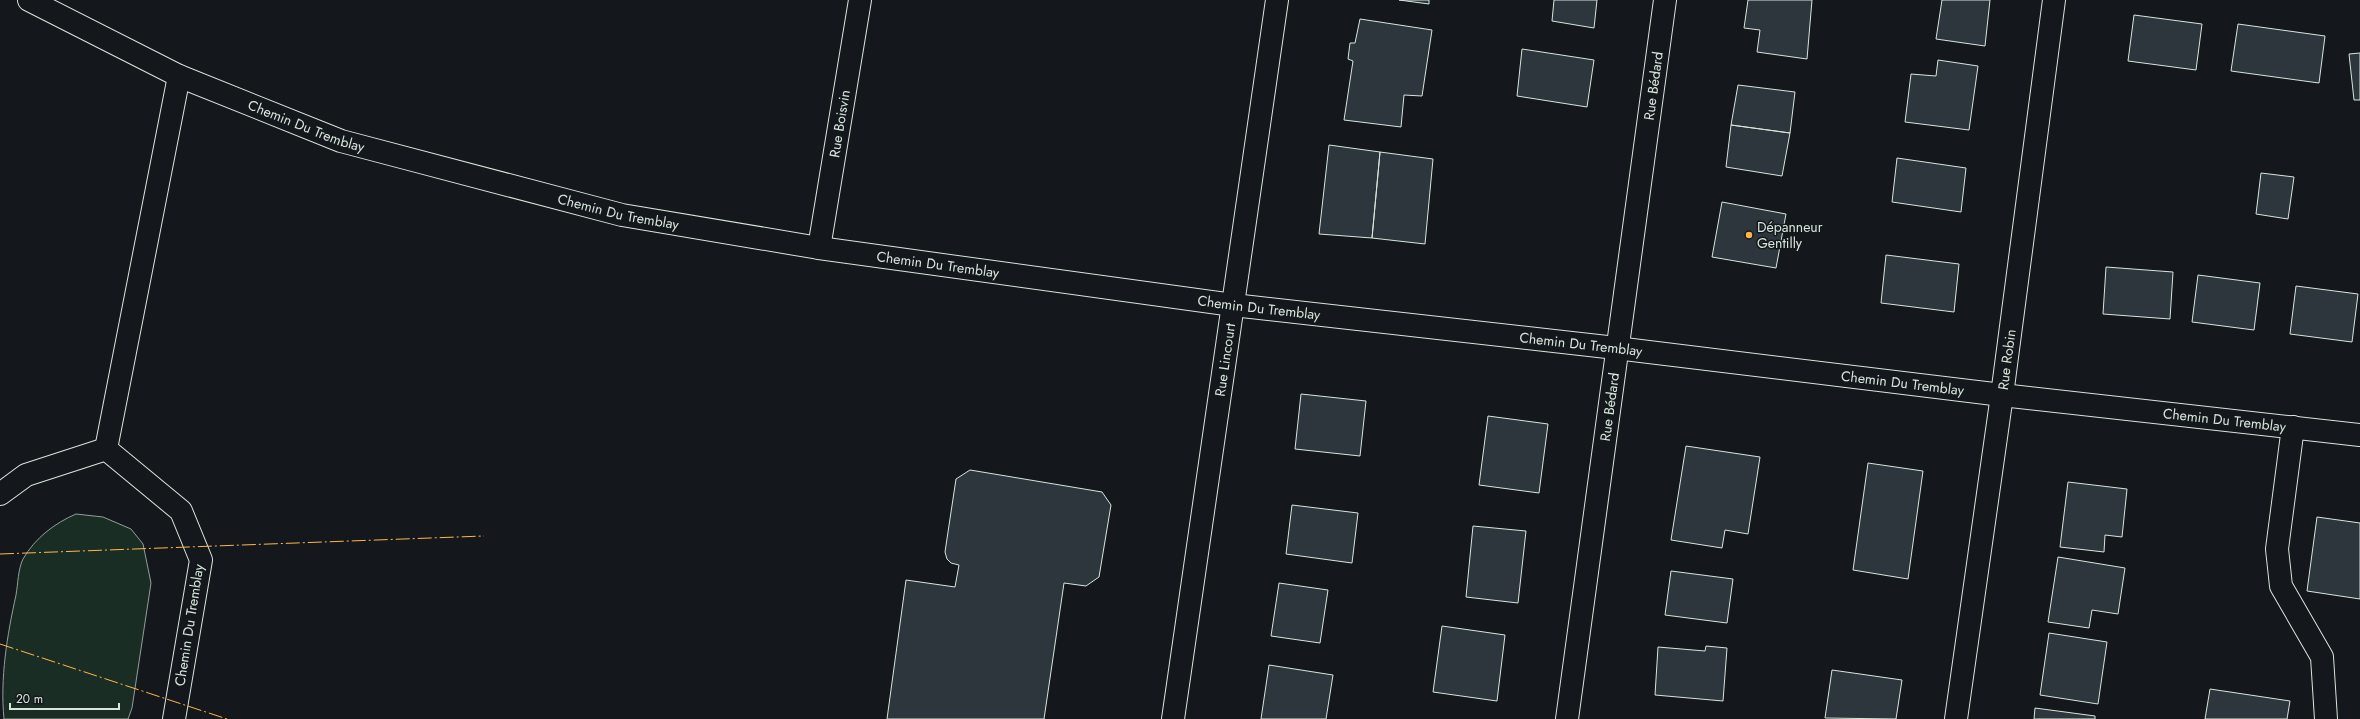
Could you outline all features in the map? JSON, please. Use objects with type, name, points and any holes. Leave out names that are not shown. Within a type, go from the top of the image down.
[{"type":"street","name":"Rue Boisvin","points":[[819,248],[860,0]]},
{"type":"street","name":"Rue Lincourt","points":[[1173,719],[1277,0]]},
{"type":"street","name":"Rue Bédard","points":[[1567,719],[1616,348],[1665,0]]},
{"type":"street","name":"Rue Robin","points":[[1956,719],[2002,395],[2054,0]]},
{"type":"street","name":"Chemin Du Tremblay","points":[[36,2],[179,76],[341,141],[622,215],[819,248],[1234,305],[1616,348],[2002,395],[2360,435]]},
{"type":"street","points":[[0,494],[26,475],[106,449],[179,76]]},
{"type":"street","points":[[2293,428],[2277,549],[2281,586],[2322,657],[2326,719]]},
{"type":"street","name":"Chemin Du Tremblay","points":[[106,449],[181,511],[201,560],[174,719]]},
{"type":"green space","points":[[76,514],[103,517],[131,529],[143,544],[151,583],[132,708],[128,719],[4,719],[3,688],[5,657],[21,563],[33,544],[46,532]]},
{"type":"building","points":[[1399,0],[1429,0],[1429,4]]},
{"type":"building","points":[[1554,0],[1597,0],[1594,28],[1552,21]]},
{"type":"building","points":[[1748,0],[1812,0],[1807,59],[1757,52],[1760,30],[1744,28]]},
{"type":"building","points":[[1942,0],[1990,0],[1985,46],[1936,39]]},
{"type":"building","points":[[2134,15],[2202,24],[2196,70],[2128,61]]},
{"type":"building","points":[[1360,19],[1432,30],[1422,96],[1404,95],[1401,127],[1344,120],[1353,61],[1348,59],[1350,43],[1355,43]]},
{"type":"building","points":[[2238,24],[2325,36],[2319,83],[2231,71]]},
{"type":"building","points":[[1522,49],[1594,60],[1587,107],[1517,96]]},
{"type":"building","points":[[2360,53],[2360,100],[2354,100],[2349,54]]},
{"type":"building","points":[[1938,60],[1978,66],[1969,130],[1905,122],[1911,74],[1936,76]]},
{"type":"building","points":[[1738,85],[1795,92],[1790,133],[1731,125]]},
{"type":"building","points":[[1731,125],[1790,133],[1782,176],[1726,167]]},
{"type":"building","points":[[1329,145],[1380,152],[1372,238],[1319,234]]},
{"type":"building","points":[[1380,152],[1433,159],[1425,244],[1372,238]]},
{"type":"building","points":[[1897,158],[1966,168],[1961,212],[1892,202]]},
{"type":"building","points":[[2261,173],[2294,177],[2288,219],[2256,214]]},
{"type":"building","name":"Dépanneur Gentilly","points":[[1722,202],[1786,214],[1776,268],[1712,257]]},
{"type":"building","points":[[1886,255],[1959,264],[1954,312],[1881,303]]},
{"type":"building","points":[[2106,267],[2173,272],[2170,319],[2103,314]]},
{"type":"building","points":[[2198,275],[2260,283],[2254,330],[2192,322]]},
{"type":"building","points":[[2296,286],[2358,294],[2352,342],[2290,334]]},
{"type":"building","points":[[1301,394],[1366,401],[1360,456],[1295,449]]},
{"type":"building","points":[[1488,416],[1548,424],[1539,493],[1479,485]]},
{"type":"building","points":[[1686,446],[1760,457],[1748,534],[1725,530],[1722,548],[1671,540]]},
{"type":"building","points":[[1868,463],[1923,471],[1908,579],[1853,570]]},
{"type":"building","points":[[970,470],[1102,492],[1111,505],[1099,577],[1086,586],[1064,583],[1044,719],[887,719],[906,580],[955,587],[959,565],[951,563],[947,559],[945,552],[956,479]]},
{"type":"building","points":[[2068,482],[2127,489],[2122,537],[2105,535],[2104,552],[2060,547]]},
{"type":"building","points":[[1292,505],[1358,513],[1352,563],[1286,554]]},
{"type":"building","points":[[2317,517],[2360,523],[2360,599],[2307,591]]},
{"type":"building","points":[[1473,526],[1526,531],[1518,603],[1466,597]]},
{"type":"building","points":[[2058,557],[2125,568],[2118,614],[2092,610],[2089,628],[2048,622]]},
{"type":"building","points":[[1671,571],[1733,579],[1727,623],[1665,615]]},
{"type":"building","points":[[1279,583],[1328,590],[1320,643],[1271,636]]},
{"type":"building","points":[[1442,626],[1505,635],[1497,701],[1433,692]]},
{"type":"building","points":[[2049,633],[2107,642],[2098,704],[2040,695]]},
{"type":"building","points":[[1706,646],[1727,648],[1723,701],[1655,695],[1658,647],[1705,651]]},
{"type":"building","points":[[1269,665],[1333,675],[1326,719],[1261,719]]},
{"type":"building","points":[[1832,670],[1902,680],[1896,719],[1825,718]]},
{"type":"building","points":[[2210,689],[2290,701],[2287,719],[2205,719]]},
{"type":"building","points":[[2035,708],[2095,716],[2095,719],[2034,719]]},
{"type":"power","points":[[0,554],[484,536]]},
{"type":"power","points":[[0,644],[227,719]]},
{"type":"place","name":"Dépanneur Gentilly","points":[[1749,235]]}]
